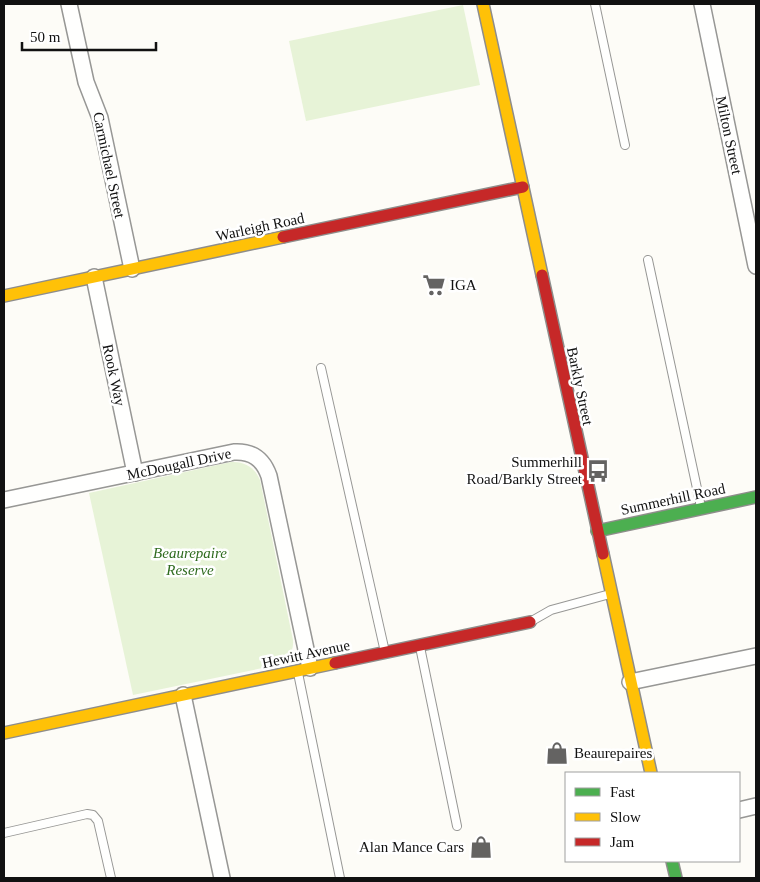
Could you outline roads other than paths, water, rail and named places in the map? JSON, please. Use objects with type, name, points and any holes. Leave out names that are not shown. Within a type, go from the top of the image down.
[{"type":"street","name":"Carmichael Street","points":[[69,4],[86,82],[100,118],[132,269]]},
{"type":"street","name":"Barkly Street","points":[[483,4],[596,531],[651,772]]},
{"type":"street","name":"Milton Street","points":[[702,4],[756,266]]},
{"type":"street","name":"Warleigh Road","points":[[4,296],[523,187]]},
{"type":"street","name":"Rook Way","points":[[94,277],[135,473]]},
{"type":"street","name":"McDougall Drive","points":[[4,500],[234,452],[249,453],[261,460],[269,476],[304,669]]},
{"type":"street","name":"Summerhill Road","points":[[596,531],[756,497]]},
{"type":"street","name":"Hewitt Avenue","points":[[4,733],[530,622]]},
{"type":"street","points":[[630,682],[756,656]]},
{"type":"street","points":[[183,695],[222,878]]},
{"type":"street","points":[[740,810],[756,806]]},
{"type":"street","points":[[672,862],[676,878]]},
{"type":"lane","points":[[595,4],[625,145]]},
{"type":"lane","points":[[648,260],[702,509]]},
{"type":"lane","points":[[321,368],[386,652]]},
{"type":"lane","name":"Hewitt Avenue","points":[[530,622],[551,610],[611,594]]},
{"type":"lane","points":[[419,645],[458,826]]},
{"type":"lane","points":[[304,669],[340,878]]},
{"type":"lane","points":[[4,833],[87,814],[93,815],[98,821],[111,878]]},
{"type":"place","name":"IGA","points":[[434,285]]},
{"type":"place","name":"Summerhill Road/Barkly Street","points":[[598,471]]},
{"type":"place","name":"Beaurepaires","points":[[557,753]]},
{"type":"place","name":"Alan Mance Cars","points":[[481,847]]},
{"type":"park label","name":"Beaurepaire Reserve","points":[[190,562]]}]
